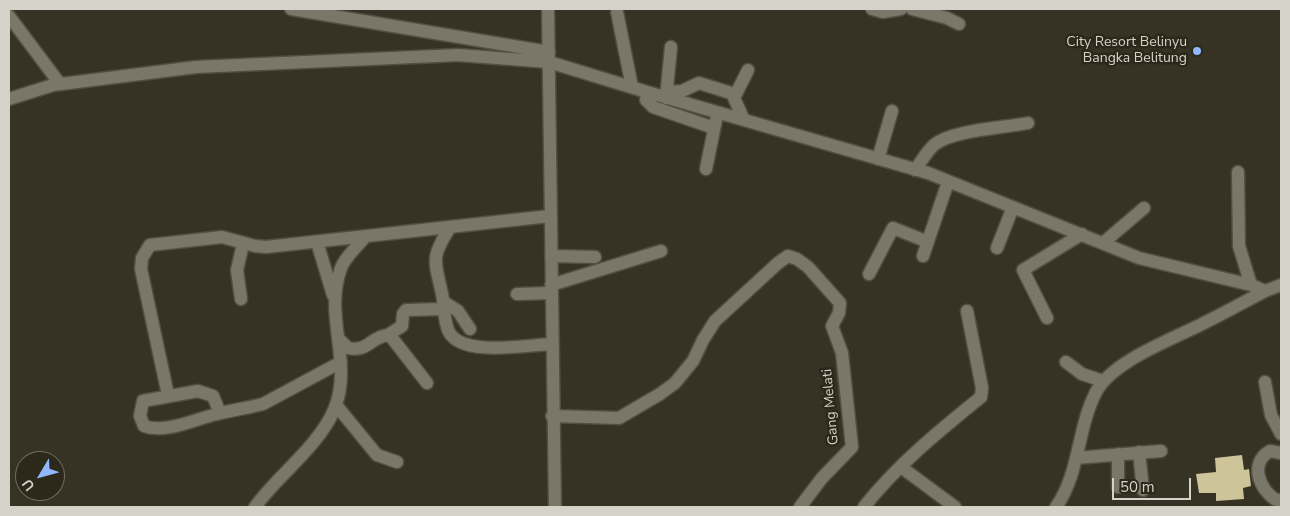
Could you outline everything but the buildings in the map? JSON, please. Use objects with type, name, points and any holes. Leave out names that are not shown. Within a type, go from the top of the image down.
[{"type":"street","points":[[291,9],[350,14],[549,57],[647,92],[667,95],[717,113],[915,170],[1139,258],[1251,286],[1264,291]]},
{"type":"street","points":[[548,9],[552,416],[555,507]]},
{"type":"street","points":[[872,9],[883,12],[900,9]]},
{"type":"street","points":[[912,9],[947,18],[959,24]]},
{"type":"street","points":[[617,12],[632,87]]},
{"type":"street","points":[[9,16],[60,84]]},
{"type":"street","points":[[667,95],[671,47]]},
{"type":"street","points":[[9,99],[60,84],[196,67],[458,55],[549,57]]},
{"type":"street","points":[[744,120],[734,102],[734,94],[748,70]]},
{"type":"street","points":[[667,95],[682,91],[699,83],[734,94]]},
{"type":"street","points":[[647,92],[646,100],[653,107],[714,128]]},
{"type":"street","points":[[878,159],[892,111]]},
{"type":"street","points":[[706,168],[717,113]]},
{"type":"street","points":[[915,170],[934,145],[946,138],[968,132],[1028,123]]},
{"type":"street","points":[[1238,172],[1239,246],[1251,286]]},
{"type":"street","points":[[923,256],[948,182]]},
{"type":"street","points":[[997,248],[1013,207]]},
{"type":"street","points":[[1107,245],[1144,208]]},
{"type":"street","points":[[168,395],[142,269],[142,258],[145,249],[150,245],[222,237],[233,239],[243,244],[266,247],[449,229],[550,216]]},
{"type":"street","points":[[869,274],[880,257],[890,230],[893,228],[928,242]]},
{"type":"street","points":[[449,229],[434,256],[449,331],[454,340],[462,344],[486,347],[552,344]]},
{"type":"street","points":[[1047,318],[1023,270],[1082,234]]},
{"type":"street","points":[[334,298],[342,267],[364,238]]},
{"type":"street","points":[[255,507],[267,490],[306,451],[334,411],[336,405],[341,379],[341,362],[334,298],[327,269],[317,242]]},
{"type":"street","points":[[241,300],[237,270],[243,244]]},
{"type":"street","points":[[518,294],[551,289],[661,251]]},
{"type":"street","points":[[551,256],[595,257]]},
{"type":"street","name":"Gang Melati","points":[[552,416],[619,418],[660,394],[675,383],[694,361],[703,340],[715,321],[778,263],[788,256],[797,259],[808,267],[840,303],[839,313],[832,326],[839,343],[852,447],[822,478],[800,507]]},
{"type":"street","points":[[1056,507],[1064,496],[1076,458],[1079,438],[1090,406],[1103,381],[1134,357],[1264,291],[1281,285]]},
{"type":"street","points":[[338,338],[348,348],[366,347],[378,338],[388,335],[402,326],[403,314],[406,310],[444,306],[453,306],[470,329]]},
{"type":"street","points":[[864,507],[880,486],[920,447],[981,397],[982,388],[967,311]]},
{"type":"street","points":[[388,335],[427,383]]},
{"type":"street","points":[[220,413],[216,400],[207,393],[198,391],[142,401],[140,416],[144,426],[149,428],[169,426],[263,404],[341,362]]},
{"type":"street","points":[[1066,362],[1082,374],[1103,381]]},
{"type":"street","points":[[1265,382],[1271,415],[1281,434]]},
{"type":"street","points":[[336,405],[377,455],[397,462]]},
{"type":"street","points":[[1076,458],[1161,451]]},
{"type":"street","points":[[1281,453],[1270,451],[1264,454],[1260,459],[1258,468],[1260,481],[1266,490],[1276,500],[1281,500]]},
{"type":"street","points":[[1139,452],[1143,490]]},
{"type":"street","points":[[1118,454],[1118,487]]},
{"type":"street","points":[[901,467],[955,507]]},
{"type":"place","name":"City Resort Belinyu Bangka Belitung","points":[[1197,51]]}]
